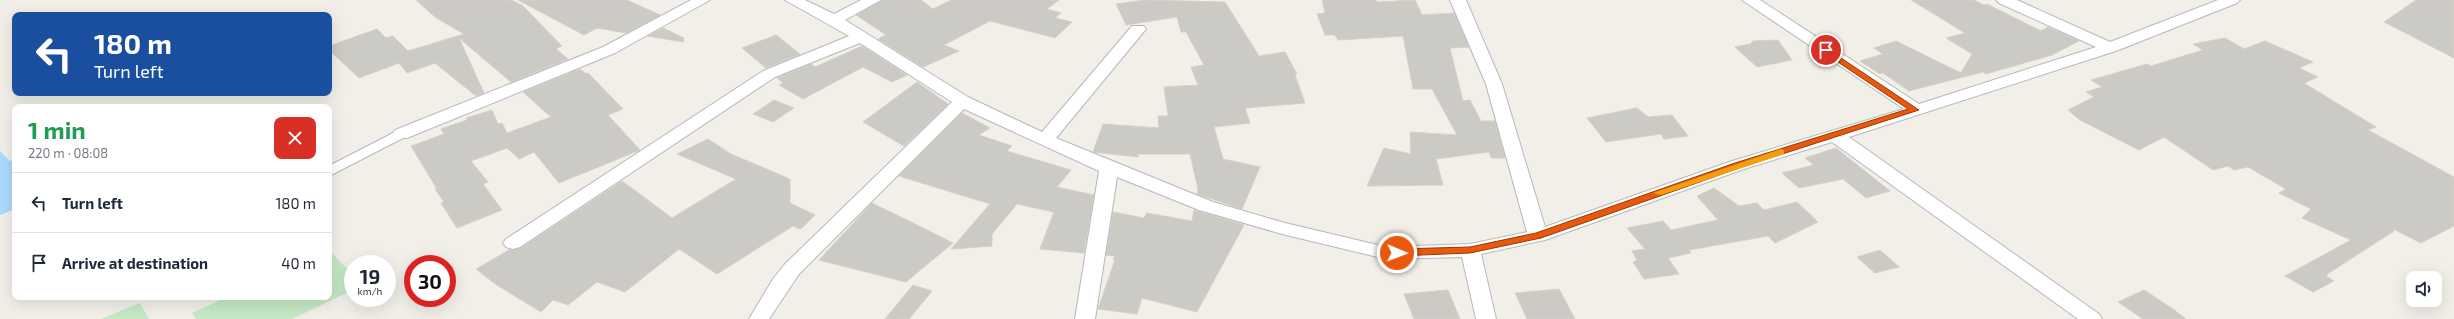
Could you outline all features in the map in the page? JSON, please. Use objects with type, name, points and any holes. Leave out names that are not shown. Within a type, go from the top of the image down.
[{"type":"street","points":[[401,134],[609,50],[702,0]]},
{"type":"street","points":[[793,0],[834,20],[859,38],[962,101],[1109,168],[1206,206],[1332,242],[1386,253],[1470,250],[1538,236],[1738,165],[1835,136],[2110,48],[2232,0]]},
{"type":"street","points":[[834,20],[873,0]]},
{"type":"street","points":[[1458,0],[1494,84],[1538,236]]},
{"type":"street","points":[[1750,0],[1915,110]]},
{"type":"street","points":[[2004,0],[2110,48]]},
{"type":"street","points":[[1045,140],[1071,107],[1122,51],[1138,29]]},
{"type":"street","points":[[513,243],[769,74],[859,38]]},
{"type":"street","points":[[760,319],[780,284],[792,269],[962,101]]},
{"type":"street","points":[[1835,136],[2092,319]]},
{"type":"street","points":[[1085,319],[1109,168]]},
{"type":"street","points":[[1470,250],[1486,319]]},
{"type":"lane","points":[[332,169],[401,134]]},
{"type":"green space","points":[[332,253],[344,266],[344,294],[332,300]]},
{"type":"green space","points":[[220,300],[332,300],[292,319],[196,319],[192,313]]},
{"type":"green space","points":[[140,303],[149,319],[101,319]]},
{"type":"water","points":[[0,151],[10,161],[12,160],[12,210],[0,215]]},
{"type":"building","points":[[416,0],[511,0],[522,5],[562,46],[556,49],[568,59],[511,82],[459,38],[484,93],[476,96],[435,63],[407,73],[399,63],[359,78],[332,53],[332,45],[377,29],[386,38],[393,36],[408,51],[464,34],[435,17]]},
{"type":"building","points":[[518,0],[627,0],[660,15],[626,33],[597,28],[584,35]]},
{"type":"building","points":[[882,0],[921,0],[933,9],[951,0],[1059,0],[1047,9],[1061,13],[1055,18],[1072,22],[1055,38],[990,21],[944,45],[959,51],[923,67],[878,39],[886,35],[856,15]]},
{"type":"building","points":[[1145,0],[1225,2],[1259,56],[1285,52],[1297,74],[1295,75],[1305,103],[1245,108],[1250,123],[1214,127],[1223,159],[1260,167],[1242,209],[1197,194],[1198,189],[1190,154],[1138,154],[1138,157],[1093,152],[1103,124],[1159,128],[1158,116],[1168,116],[1164,87],[1198,85],[1191,67],[1204,65],[1186,32],[1181,32],[1177,17],[1126,25],[1116,4]]},
{"type":"building","points":[[1322,0],[1376,0],[1377,2],[1415,0],[1422,15],[1454,13],[1469,47],[1450,48],[1463,101],[1470,100],[1481,121],[1495,121],[1505,158],[1491,158],[1489,152],[1436,159],[1443,185],[1367,186],[1384,148],[1411,154],[1410,132],[1457,135],[1432,89],[1413,89],[1403,36],[1338,40],[1335,35],[1325,35],[1317,14],[1325,13]]},
{"type":"building","points":[[1911,0],[1974,0],[1984,5],[1987,4],[2041,31],[2048,27],[2079,41],[2052,55],[1986,74],[1983,72],[1909,91],[1883,73],[1880,74],[1860,61],[1883,54],[1874,48],[1896,41],[1961,73],[1972,54],[1946,38],[1965,33]]},
{"type":"building","points":[[2416,0],[2454,0],[2454,58],[2384,22]]},
{"type":"building","points":[[663,28],[684,38],[683,42],[648,36]]},
{"type":"building","points":[[776,35],[800,54],[766,68],[742,48]]},
{"type":"building","points":[[2225,38],[2244,49],[2265,41],[2313,62],[2299,68],[2318,77],[2304,83],[2376,127],[2368,130],[2454,177],[2454,226],[2421,243],[2393,229],[2394,231],[2329,273],[2326,276],[2334,281],[2313,292],[2285,276],[2351,240],[2302,218],[2311,209],[2279,193],[2286,189],[2248,167],[2234,170],[2228,166],[2213,170],[2164,137],[2139,150],[2080,120],[2068,110],[2094,97],[2086,92],[2102,87],[2091,80],[2147,64],[2151,66],[2203,50],[2193,44]]},
{"type":"building","points":[[1778,40],[1792,60],[1757,67],[1735,47],[1750,44],[1753,41]]},
{"type":"building","points":[[862,46],[907,75],[892,82],[863,67],[803,99],[779,85],[783,83],[777,78],[811,64],[815,67]]},
{"type":"building","points":[[580,69],[586,74],[588,73],[623,109],[608,115],[640,150],[559,183],[534,152],[519,159],[507,148],[471,161],[488,182],[483,184],[502,210],[457,228],[441,203],[444,202],[411,146],[444,134],[441,129],[467,120],[466,118],[492,110],[498,124],[502,123],[507,133],[551,117],[523,92]]},
{"type":"building","points":[[917,82],[948,104],[904,146],[863,122]]},
{"type":"building","points":[[774,100],[794,108],[773,122],[753,114]]},
{"type":"building","points":[[1637,108],[1648,117],[1672,115],[1688,136],[1664,139],[1661,134],[1606,142],[1587,118]]},
{"type":"building","points":[[962,113],[990,128],[979,135],[1012,146],[1007,151],[1071,170],[1057,187],[1094,195],[1084,253],[1040,249],[1054,212],[1017,204],[992,234],[992,246],[951,249],[990,204],[899,176]]},
{"type":"building","points":[[708,139],[731,154],[790,179],[790,203],[815,215],[801,229],[793,226],[717,274],[679,249],[625,292],[597,282],[568,305],[553,300],[541,312],[495,284],[476,269],[509,250],[521,248],[622,181],[672,218],[736,179],[677,154]]},
{"type":"building","points":[[1836,148],[1890,191],[1866,198],[1843,179],[1799,188],[1782,173],[1814,165],[1805,158]]},
{"type":"building","points":[[1714,188],[1739,206],[1757,203],[1764,210],[1797,202],[1818,222],[1775,243],[1768,236],[1689,250],[1691,253],[1668,258],[1679,274],[1644,279],[1633,262],[1637,260],[1632,251],[1645,249],[1627,228],[1663,221],[1671,230],[1718,220],[1697,196]]},
{"type":"building","points":[[872,203],[953,243],[906,282],[819,260]]},
{"type":"building","points":[[1194,210],[1244,225],[1197,312],[1142,298],[1137,314],[1098,309],[1115,260],[1113,259],[1115,256],[1106,255],[1113,212],[1144,218],[1147,213],[1192,221]]},
{"type":"building","points":[[1880,250],[1899,267],[1875,273],[1857,257]]},
{"type":"building","points":[[913,285],[932,291],[909,319],[885,319]]},
{"type":"building","points":[[1559,289],[1575,319],[1527,319],[1515,293]]},
{"type":"building","points":[[1448,290],[1460,319],[1414,319],[1404,294]]},
{"type":"building","points":[[2144,290],[2186,319],[2143,319],[2118,302]]},
{"type":"slow traffic","points":[[1658,193],[1738,165],[1781,152]]},
{"type":"route","points":[[1397,253],[1470,250],[1538,236],[1564,225],[1738,165],[1878,123],[1915,110],[1826,50]]}]
